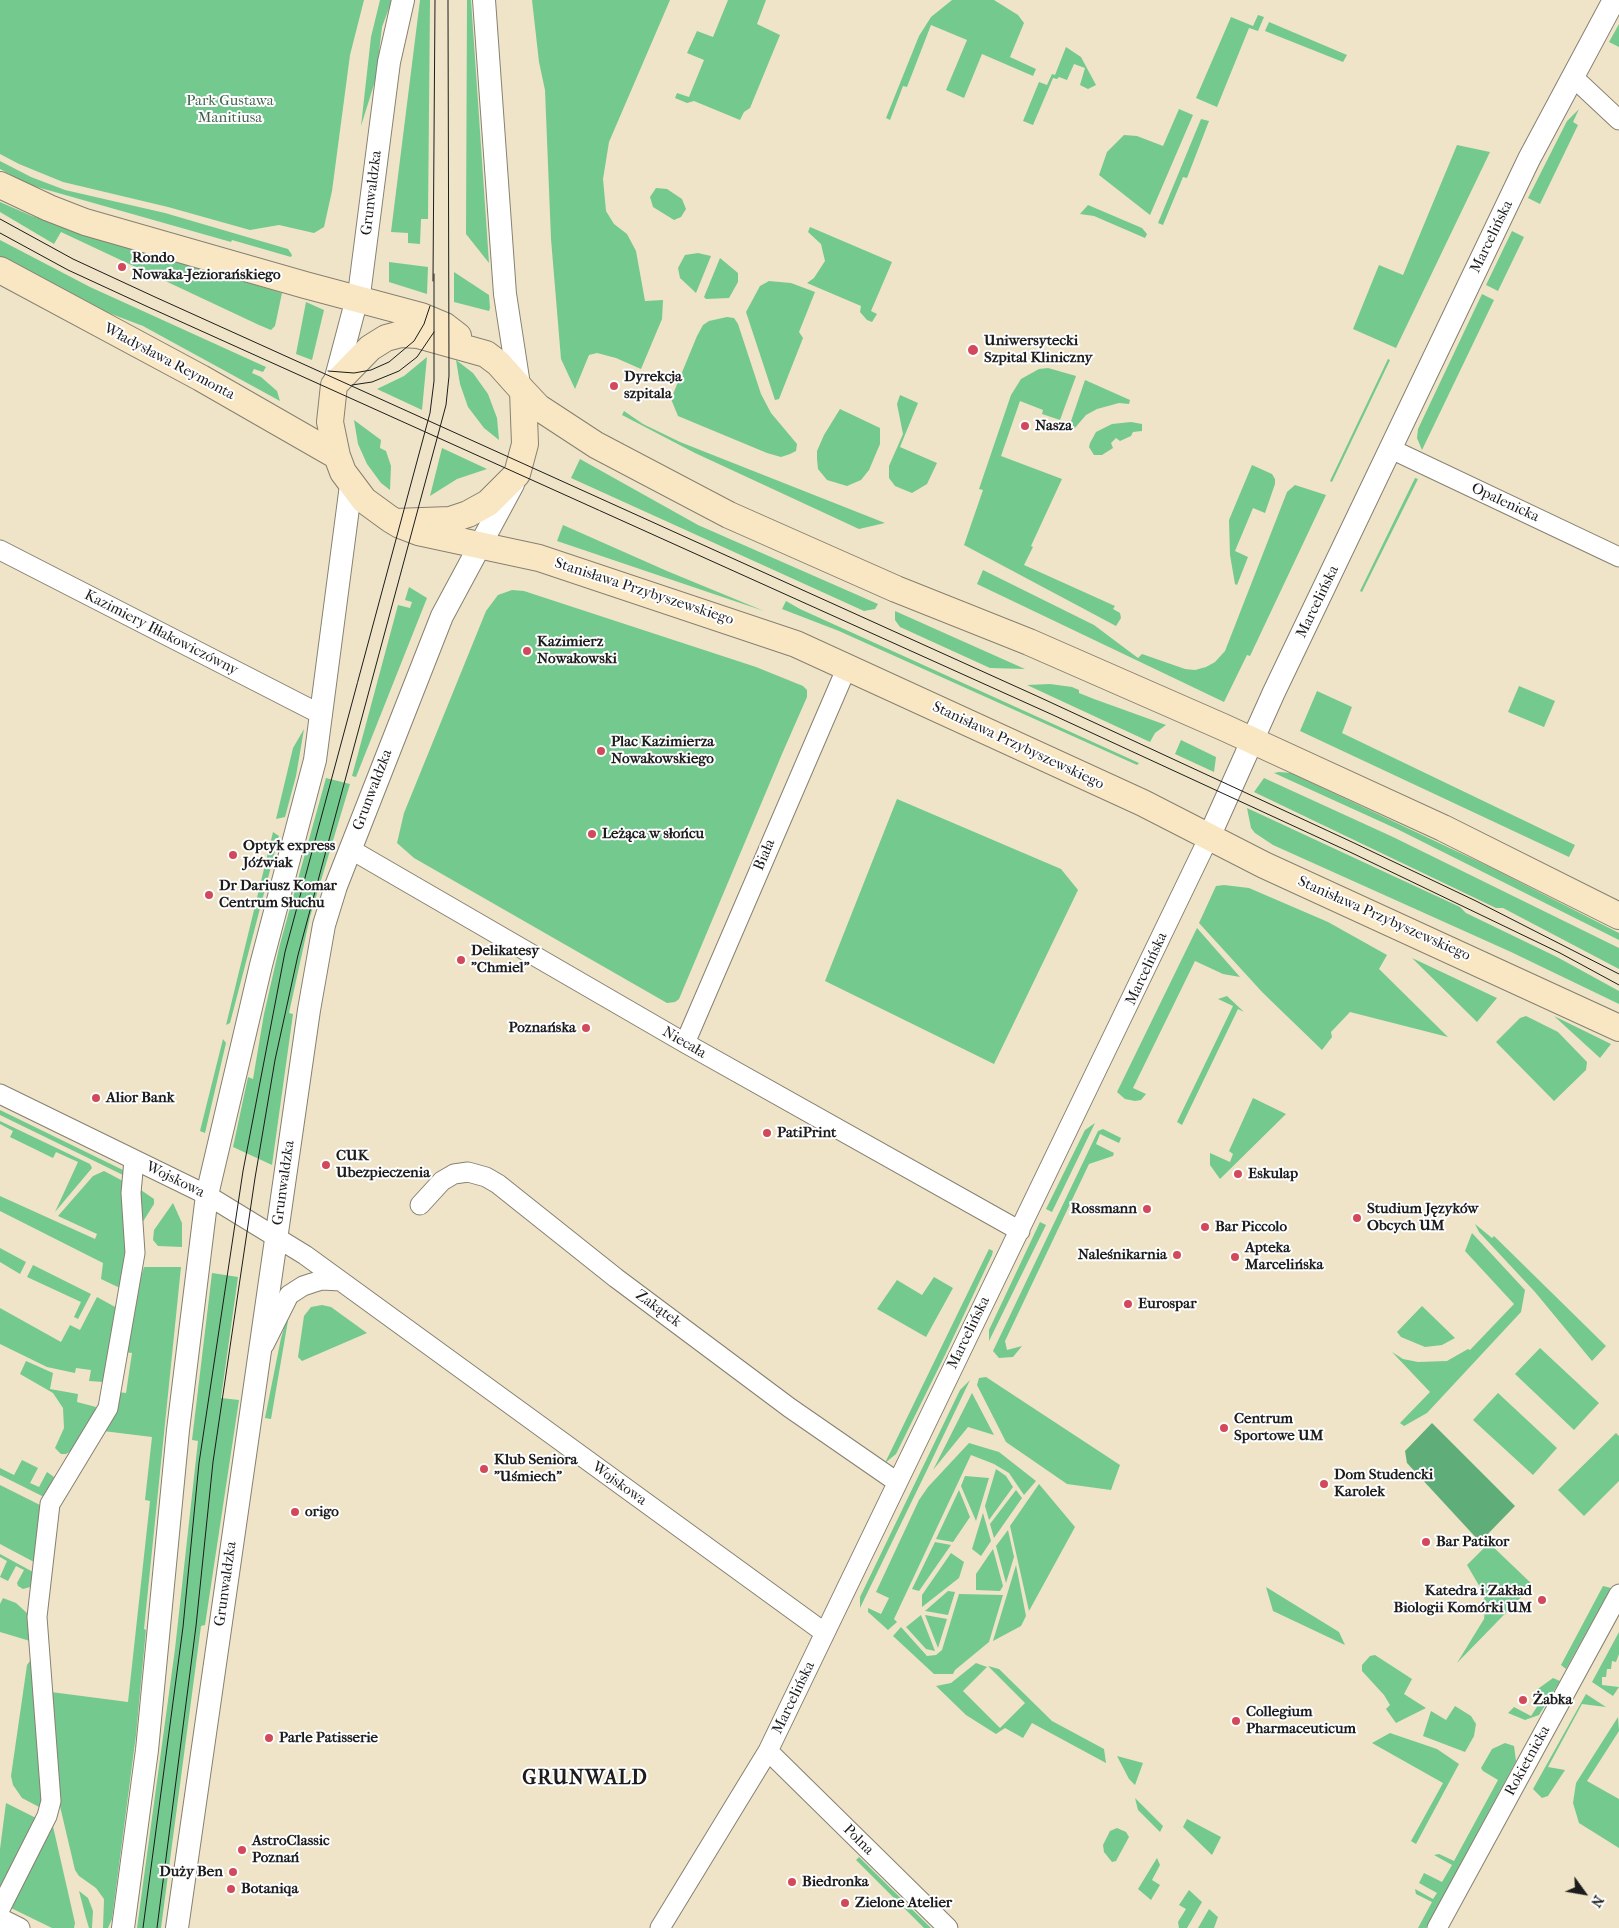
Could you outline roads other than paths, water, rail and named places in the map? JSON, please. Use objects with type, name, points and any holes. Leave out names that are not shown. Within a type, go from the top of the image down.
[{"type":"main road","points":[[0,185],[49,208],[85,222],[421,316],[445,326],[498,363],[538,407],[596,445],[728,515],[892,587],[1029,642],[1252,740],[1443,828],[1619,916]]},
{"type":"main road","name":"Władysława Reymonta","points":[[0,270],[218,388],[337,456]]},
{"type":"main road","points":[[334,385],[370,348],[386,338],[401,334],[418,335],[486,354]]},
{"type":"main road","name":"Stanisława Przybyszewskiego","points":[[334,385],[330,422],[337,456],[351,485],[378,512],[395,522],[418,532],[540,558],[703,611],[796,644],[1143,804],[1264,865],[1619,1028]]},
{"type":"main road","points":[[395,522],[450,520],[488,504],[518,472],[525,444],[521,388]]},
{"type":"street","name":"Grunwaldzka","points":[[334,385],[358,299],[370,219],[389,62],[403,0]]},
{"type":"street","points":[[484,0],[505,294],[521,388]]},
{"type":"street","name":"Marcelińska","points":[[660,1928],[768,1752],[1209,837],[1252,740],[1530,159],[1614,0]]},
{"type":"street","points":[[1573,77],[1619,120]]},
{"type":"street","name":"Opalenicka","points":[[1390,449],[1619,557]]},
{"type":"street","name":"Grunwaldzka","points":[[177,1928],[309,1010],[324,925],[350,849],[442,616],[518,472]]},
{"type":"street","points":[[123,1928],[146,1750],[179,1420],[207,1195],[261,965],[315,760],[351,485]]},
{"type":"street","name":"Kazimiery Iłłakowiczówny","points":[[0,550],[322,715]]},
{"type":"street","name":"Biała","points":[[684,1044],[847,667]]},
{"type":"street","name":"Niecała","points":[[350,849],[684,1044],[1020,1231]]},
{"type":"street","name":"Wojskowa","points":[[0,1094],[207,1195],[306,1255],[825,1633]]},
{"type":"street","points":[[0,1909],[46,1816],[51,1801],[38,1617],[50,1504],[108,1408],[135,1254],[131,1193],[134,1160]]},
{"type":"street","name":"Zakątek","points":[[420,1206],[442,1181],[454,1174],[468,1172],[486,1177],[498,1184],[616,1278],[790,1408],[898,1482]]},
{"type":"street","points":[[260,1351],[289,1295],[304,1286],[322,1280],[340,1281]]},
{"type":"street","name":"Rokietnicka","points":[[1437,1928],[1619,1594]]},
{"type":"street","name":"Polna","points":[[768,1752],[948,1928]]},
{"type":"street","points":[[0,1918],[20,1928]]},
{"type":"tram line","points":[[433,281],[435,0]]},
{"type":"tram line","points":[[157,1928],[196,1626],[213,1462],[255,1178],[275,1060],[298,955],[446,405],[449,376],[448,0]]},
{"type":"tram line","points":[[0,219],[73,259],[155,297],[1039,697],[1352,842],[1476,901],[1619,974]]},
{"type":"tram line","points":[[0,233],[68,270],[146,306],[1053,715],[1352,853],[1560,953],[1619,985]]},
{"type":"tram line","points":[[143,1928],[183,1627],[199,1463],[243,1171],[285,952],[430,413],[434,381],[434,274]]},
{"type":"tram line","points":[[328,371],[354,373],[371,370],[389,362],[414,341],[424,324],[430,306]]},
{"type":"tram line","points":[[352,385],[372,382],[399,371],[417,357],[434,332]]},
{"type":"place","name":"Rondo Nowaka-Jeziorańskiego","points":[[122,267]]},
{"type":"place","name":"Uniwersytecki Szpital Kliniczny","points":[[973,350]]},
{"type":"place","name":"Dyrekcja szpitala","points":[[614,386]]},
{"type":"place","name":"Nasza","points":[[1025,426]]},
{"type":"place","name":"Kazimierz Nowakowski","points":[[527,651]]},
{"type":"place","name":"Plac Kazimierza Nowakowskiego","points":[[601,751]]},
{"type":"place","name":"Leżąca w słońcu","points":[[592,834]]},
{"type":"place","name":"Optyk express Jóźwiak","points":[[233,855]]},
{"type":"place","name":"Dr Dariusz Komar Centrum Słuchu","points":[[209,895]]},
{"type":"place","name":"Delikatesy \"Chmiel\"","points":[[461,960]]},
{"type":"place","name":"Poznańska","points":[[586,1028]]},
{"type":"place","name":"Alior Bank","points":[[96,1098]]},
{"type":"place","name":"PatiPrint","points":[[767,1133]]},
{"type":"place","name":"CUK Ubezpieczenia","points":[[326,1165]]},
{"type":"place","name":"Eskulap","points":[[1238,1174]]},
{"type":"place","name":"Rossmann","points":[[1147,1209]]},
{"type":"place","name":"Studium Języków Obcych UM","points":[[1357,1218]]},
{"type":"place","name":"Bar Piccolo","points":[[1205,1227]]},
{"type":"place","name":"Naleśnikarnia","points":[[1177,1255]]},
{"type":"place","name":"Apteka Marcelińska","points":[[1235,1257]]},
{"type":"place","name":"Eurospar","points":[[1128,1304]]},
{"type":"place","name":"Centrum Sportowe UM","points":[[1224,1428]]},
{"type":"place","name":"Klub Seniora \"Uśmiech\"","points":[[484,1469]]},
{"type":"place","name":"Dom Studencki Karolek","points":[[1324,1484]]},
{"type":"place","name":"origo","points":[[295,1512]]},
{"type":"place","name":"Bar Patikor","points":[[1426,1542]]},
{"type":"place","name":"Katedra i Zakład Biologii Komórki UM","points":[[1542,1600]]},
{"type":"place","name":"Żabka","points":[[1523,1700]]},
{"type":"place","name":"Collegium Pharmaceuticum","points":[[1236,1721]]},
{"type":"place","name":"Parle Patisserie","points":[[269,1738]]},
{"type":"place","name":"AstroClassic Poznań","points":[[242,1850]]},
{"type":"place","name":"Duży Ben","points":[[233,1872]]},
{"type":"place","name":"Biedronka","points":[[792,1882]]},
{"type":"place","name":"Botaniqa","points":[[231,1889]]},
{"type":"place","name":"Zielone Atelier","points":[[845,1903]]},
{"type":"district","name":"GRUNWALD","points":[[585,1779]]},
{"type":"park label","name":"Park Gustawa Manitiusa","points":[[230,110]]}]
